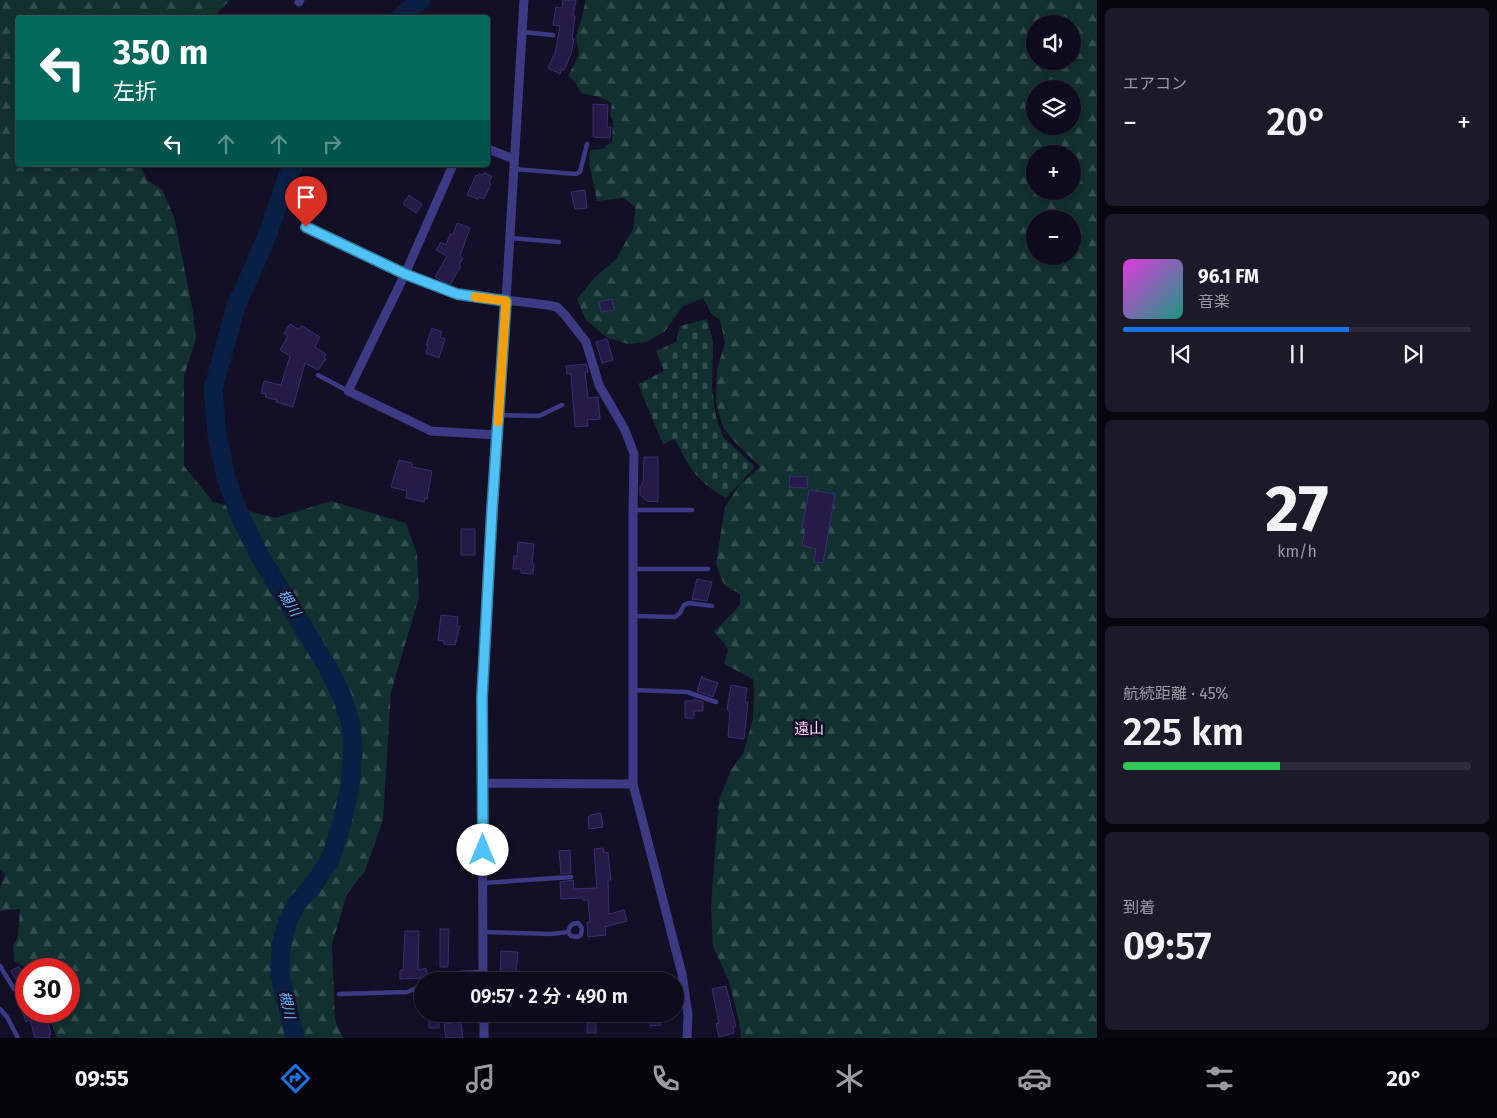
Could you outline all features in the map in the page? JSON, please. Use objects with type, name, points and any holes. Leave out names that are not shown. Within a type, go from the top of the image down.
[{"type":"street","points":[[483,972],[482,698],[524,0]]},
{"type":"street","points":[[490,149],[514,159]]},
{"type":"street","points":[[452,167],[405,274],[348,391],[431,431],[497,435]]},
{"type":"street","points":[[306,227],[405,274],[457,294],[557,308],[565,314],[586,342],[599,385],[625,430],[634,454],[633,784],[682,974],[688,1015],[687,1038]]},
{"type":"street","points":[[483,783],[633,784]]},
{"type":"street","points":[[484,1022],[484,1038]]},
{"type":"lane","points":[[522,32],[553,36]]},
{"type":"lane","points":[[514,169],[576,174],[580,172],[588,144]]},
{"type":"lane","points":[[510,238],[559,242]]},
{"type":"lane","points":[[318,375],[348,391]]},
{"type":"lane","points":[[498,414],[539,416],[562,405]]},
{"type":"lane","points":[[633,510],[692,510]]},
{"type":"lane","points":[[633,569],[708,568]]},
{"type":"lane","points":[[633,616],[675,617],[680,613],[684,604],[712,606]]},
{"type":"lane","points":[[633,690],[687,692],[716,702]]},
{"type":"lane","points":[[483,883],[571,877]]},
{"type":"lane","points":[[484,932],[552,934],[568,932]]},
{"type":"lane","points":[[0,966],[14,988]]},
{"type":"lane","points":[[339,994],[407,992],[414,989]]},
{"type":"lane","points":[[0,1009],[7,1017],[18,1038]]},
{"type":"green space","points":[[0,0],[230,0],[215,15],[15,15],[15,167],[141,167],[147,180],[162,189],[174,217],[193,312],[196,339],[184,376],[184,466],[213,502],[275,518],[331,501],[406,523],[417,554],[419,597],[391,692],[383,820],[365,871],[347,894],[332,944],[335,1020],[343,1038],[57,1038],[51,1023],[80,1023],[80,958],[15,958],[14,961],[13,946],[18,937],[20,909],[0,911],[0,887],[5,874],[0,869]]},
{"type":"green space","points":[[586,0],[1097,0],[1097,1038],[741,1038],[739,1021],[729,981],[713,947],[711,907],[719,800],[731,770],[743,754],[753,719],[754,691],[753,679],[724,664],[728,650],[714,632],[740,605],[740,594],[724,585],[716,564],[725,507],[740,484],[760,467],[732,439],[723,427],[716,403],[717,369],[725,343],[720,320],[711,313],[703,298],[683,306],[665,331],[646,342],[628,344],[606,337],[586,320],[577,299],[594,278],[616,259],[634,227],[635,207],[624,198],[597,201],[589,163],[590,150],[603,149],[612,141],[613,121],[610,115],[612,103],[599,97],[581,93],[575,82],[568,76],[579,55],[576,36]]},
{"type":"green space","points":[[707,319],[713,341],[712,387],[716,417],[723,437],[755,467],[726,498],[700,480],[685,459],[675,439],[663,444],[638,384],[664,371],[656,351],[676,342],[680,326]]},
{"type":"building","points":[[563,0],[576,0],[573,16],[575,16],[572,39],[574,39],[571,54],[564,70],[562,69],[560,74],[548,68],[555,53],[560,26],[553,25],[556,7],[562,8]]},
{"type":"building","points":[[593,104],[608,105],[607,127],[611,127],[610,138],[593,137]]},
{"type":"building","points":[[484,173],[492,176],[489,183],[491,184],[484,199],[467,195],[476,175],[483,175]]},
{"type":"building","points":[[585,190],[587,208],[575,209],[571,192]]},
{"type":"building","points":[[409,195],[422,204],[416,213],[403,204]]},
{"type":"building","points":[[457,223],[470,228],[460,256],[463,258],[459,265],[461,266],[450,285],[435,277],[447,256],[436,250],[441,242],[446,245],[450,234],[453,235]]},
{"type":"building","points":[[612,299],[614,310],[601,312],[599,302]]},
{"type":"building","points":[[290,324],[298,329],[302,326],[320,337],[315,347],[326,354],[324,358],[326,359],[318,370],[305,363],[293,407],[276,402],[277,400],[265,397],[266,394],[261,393],[264,381],[281,385],[290,356],[280,350],[288,336],[284,333]]},
{"type":"building","points":[[432,328],[442,332],[440,337],[445,339],[439,358],[426,353],[428,345],[426,345]]},
{"type":"building","points":[[607,339],[613,360],[602,363],[596,342]]},
{"type":"building","points":[[586,364],[588,372],[585,372],[588,398],[598,397],[600,419],[587,420],[588,426],[575,427],[571,374],[567,374],[566,366]]},
{"type":"building","points":[[644,457],[658,457],[658,502],[647,501],[640,495],[640,487],[643,482]]},
{"type":"building","points":[[399,460],[412,463],[412,467],[432,471],[427,499],[425,498],[424,502],[406,498],[407,491],[391,487]]},
{"type":"building","points":[[790,476],[808,477],[807,488],[789,487]]},
{"type":"building","points":[[809,490],[835,494],[823,563],[814,562],[816,549],[802,545],[805,529],[802,528]]},
{"type":"building","points":[[461,529],[475,529],[475,555],[461,555]]},
{"type":"building","points":[[518,542],[534,544],[533,574],[521,573],[521,569],[513,569],[514,556],[517,556]]},
{"type":"building","points":[[697,579],[712,582],[707,601],[692,599]]},
{"type":"building","points":[[441,615],[458,617],[457,626],[460,626],[455,645],[444,644],[444,641],[438,640]]},
{"type":"building","points":[[702,676],[718,683],[713,697],[697,691]]},
{"type":"building","points":[[731,685],[747,688],[745,702],[748,702],[744,739],[728,737],[730,711],[727,710]]},
{"type":"building","points":[[694,699],[703,702],[703,711],[694,711],[694,718],[685,718],[685,701],[693,701]]},
{"type":"building","points":[[601,813],[603,827],[589,829],[588,817]]},
{"type":"building","points":[[603,848],[604,853],[608,852],[611,880],[608,880],[609,914],[624,910],[627,921],[605,927],[606,935],[588,937],[587,922],[590,922],[588,900],[583,900],[583,898],[561,899],[560,882],[573,880],[574,889],[597,888],[594,849]]},
{"type":"building","points":[[570,850],[571,873],[561,874],[559,851]]},
{"type":"building","points":[[440,929],[449,929],[448,967],[440,967]]},
{"type":"building","points":[[405,931],[419,931],[418,970],[426,968],[427,972],[414,972],[414,978],[400,979],[400,970],[403,970]]},
{"type":"building","points":[[501,951],[518,952],[516,972],[500,972]]},
{"type":"building","points":[[15,968],[15,978],[11,971]]},
{"type":"building","points":[[726,986],[736,1027],[733,1027],[734,1033],[719,1037],[716,1024],[719,1023],[712,989]]},
{"type":"building","points":[[429,1022],[439,1022],[439,1028],[429,1028]]},
{"type":"building","points":[[461,1022],[463,1038],[446,1038],[444,1024]]},
{"type":"building","points":[[587,1022],[596,1022],[596,1033],[587,1033]]},
{"type":"building","points":[[650,1022],[661,1022],[661,1025],[650,1026]]},
{"type":"building","points":[[31,1023],[48,1023],[51,1034],[49,1035],[50,1038],[35,1038]]},
{"type":"waterway","name":"槻川","points":[[403,15],[421,0]]},
{"type":"waterway","name":"槻川","points":[[293,167],[267,236],[237,303],[213,389],[217,434],[226,478],[239,514],[258,553],[327,666],[342,696],[351,725],[353,751],[350,787],[342,822],[330,860],[311,888],[296,904],[287,924],[281,945],[280,975],[295,1038]]},
{"type":"slow traffic","points":[[475,297],[506,301],[498,422]]},
{"type":"district","name":"遠山","points":[[809,729]]},
{"type":"route","points":[[306,227],[405,274],[457,294],[506,301],[482,698],[483,850]]}]
